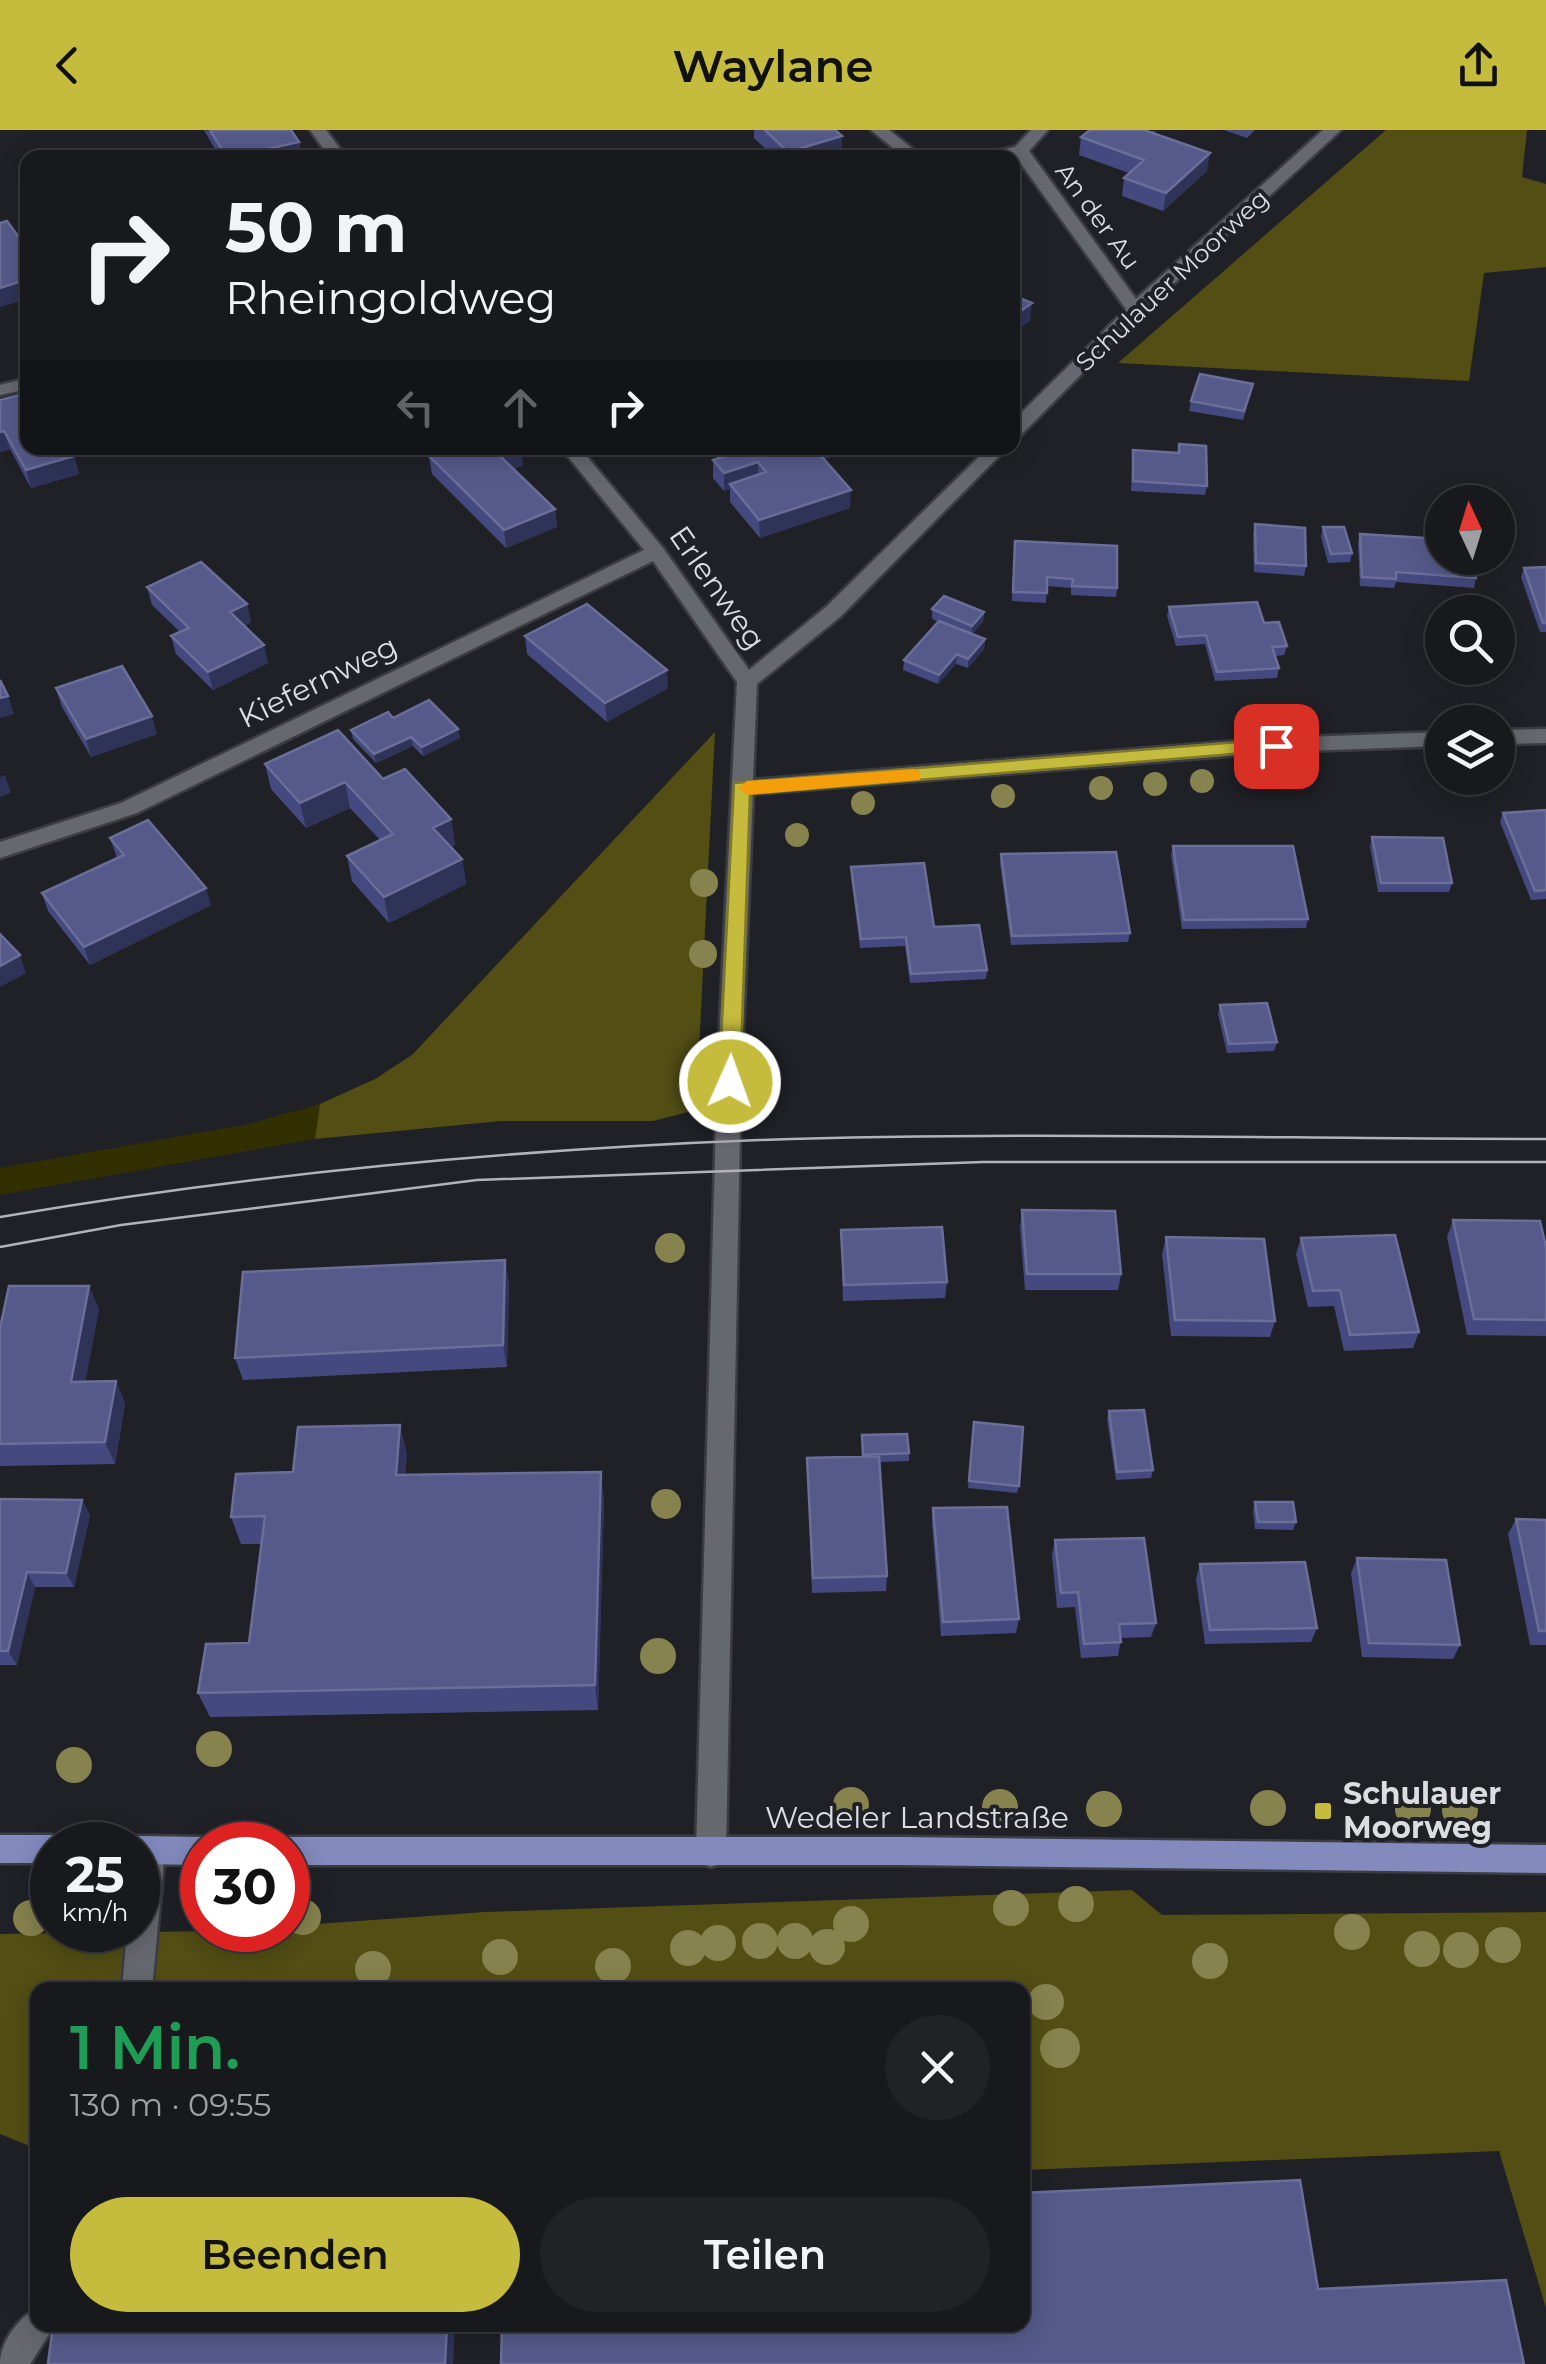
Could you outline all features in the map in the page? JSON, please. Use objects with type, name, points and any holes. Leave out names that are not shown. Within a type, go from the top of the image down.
[{"type":"main road","points":[[0,1849],[30,1849]]},
{"type":"main road","name":"Wedeler Landstraße","points":[[310,1851],[904,1851],[1546,1860]]},
{"type":"street","points":[[879,130],[905,150]]},
{"type":"street","name":"An der Au","points":[[1040,130],[1020,151],[1135,310]]},
{"type":"street","name":"Schulauer Moorweg","points":[[1020,425],[1135,310],[1333,130]]},
{"type":"street","name":"Erlenweg","points":[[576,455],[656,552],[746,682],[740,788]]},
{"type":"street","points":[[746,682],[833,612],[991,455]]},
{"type":"street","name":"Kiefernweg","points":[[0,850],[129,808],[656,552]]},
{"type":"street","points":[[1515,737],[1546,736]]},
{"type":"street","points":[[711,1853],[740,788],[1276,746],[1425,741]]},
{"type":"street","points":[[138,1982],[140,1952]]},
{"type":"street","points":[[10,2364],[33,2332]]},
{"type":"shaded area","points":[[1386,130],[1527,130],[1522,177],[1546,184],[1546,267],[1484,273],[1469,381],[1118,363]]},
{"type":"shaded area","points":[[715,732],[696,1110],[653,1121],[501,1121],[315,1139],[320,1104],[375,1079],[412,1055]]},
{"type":"shaded area","points":[[320,1104],[315,1139],[0,1195],[0,1168],[249,1124]]},
{"type":"shaded area","points":[[1132,1890],[1162,1915],[1546,1912],[1546,2308],[1499,2151],[1030,2170],[1030,1982],[30,1982],[30,2146],[0,2134],[0,1934],[30,1934],[30,1952],[160,1952],[160,1932],[180,1932],[180,1952],[310,1952],[310,1924],[485,1912]]},
{"type":"building","points":[[210,130],[291,130],[299,142],[263,150],[222,150]]},
{"type":"building","points":[[765,130],[835,130],[842,136],[795,150],[786,150]]},
{"type":"building","points":[[1090,130],[1144,130],[1210,153],[1166,193],[1124,178],[1144,160],[1081,137]]},
{"type":"building","points":[[7,221],[20,239],[20,282],[0,288],[0,223]]},
{"type":"building","points":[[1020,298],[1032,303],[1020,311]]},
{"type":"building","points":[[1200,374],[1253,384],[1244,411],[1191,401]]},
{"type":"building","points":[[20,395],[20,455],[74,456],[26,470],[4,431],[0,432],[0,400]]},
{"type":"building","points":[[1179,444],[1206,446],[1207,486],[1133,481],[1133,450],[1179,453]]},
{"type":"building","points":[[502,455],[555,509],[504,530],[429,456]]},
{"type":"building","points":[[729,455],[820,455],[851,490],[759,520],[730,484],[766,472],[758,462],[724,473],[713,460]]},
{"type":"building","points":[[1255,524],[1305,528],[1306,566],[1256,563]]},
{"type":"building","points":[[1323,527],[1344,527],[1352,553],[1331,554]]},
{"type":"building","points":[[1360,534],[1425,538],[1425,574],[1396,572],[1396,579],[1362,577]]},
{"type":"building","points":[[1015,541],[1117,546],[1117,588],[1072,586],[1073,579],[1047,577],[1047,593],[1013,592]]},
{"type":"building","points":[[201,562],[247,604],[230,612],[264,645],[208,672],[171,636],[189,628],[147,587]]},
{"type":"building","points":[[1546,567],[1546,623],[1543,623],[1524,568]]},
{"type":"building","points":[[944,596],[984,612],[972,626],[932,609]]},
{"type":"building","points":[[1257,602],[1264,623],[1279,622],[1287,646],[1272,647],[1279,668],[1217,672],[1206,635],[1178,637],[1169,607]]},
{"type":"building","points":[[587,604],[667,670],[605,703],[525,636]]},
{"type":"building","points":[[939,621],[985,639],[968,659],[957,654],[939,675],[904,660]]},
{"type":"building","points":[[122,666],[152,716],[86,739],[56,688]]},
{"type":"building","points":[[0,680],[8,696],[0,698]]},
{"type":"building","points":[[429,700],[458,729],[422,747],[411,737],[374,754],[351,730],[388,712],[393,718]]},
{"type":"building","points":[[338,730],[383,779],[405,769],[451,819],[433,828],[462,859],[384,897],[347,856],[393,834],[345,782],[300,803],[265,764]]},
{"type":"building","points":[[1546,810],[1546,890],[1535,891],[1503,813]]},
{"type":"building","points":[[148,820],[206,888],[84,947],[42,893],[124,855],[110,838]]},
{"type":"building","points":[[1372,837],[1443,838],[1452,883],[1381,883]]},
{"type":"building","points":[[1173,846],[1293,846],[1308,919],[1184,920]]},
{"type":"building","points":[[1116,852],[1130,933],[1012,936],[1001,854]]},
{"type":"building","points":[[924,863],[934,927],[979,925],[987,970],[911,974],[906,937],[861,939],[851,867]]},
{"type":"building","points":[[0,934],[20,955],[0,966]]},
{"type":"building","points":[[1267,1003],[1277,1042],[1229,1044],[1220,1005]]},
{"type":"building","points":[[1022,1210],[1115,1211],[1121,1274],[1027,1274]]},
{"type":"building","points":[[1453,1220],[1540,1221],[1546,1247],[1546,1320],[1474,1319]]},
{"type":"building","points":[[942,1227],[947,1282],[844,1285],[841,1230]]},
{"type":"building","points":[[1395,1235],[1419,1332],[1350,1335],[1340,1290],[1313,1291],[1301,1238]]},
{"type":"building","points":[[1166,1237],[1264,1239],[1275,1321],[1175,1320]]},
{"type":"building","points":[[505,1260],[503,1345],[235,1358],[243,1272]]},
{"type":"building","points":[[9,1286],[89,1286],[71,1382],[116,1381],[105,1442],[0,1444],[0,1328]]},
{"type":"building","points":[[1144,1410],[1153,1470],[1117,1472],[1109,1411]]},
{"type":"building","points":[[974,1422],[1023,1427],[1019,1486],[969,1481]]},
{"type":"building","points":[[400,1425],[396,1475],[601,1472],[595,1685],[198,1693],[206,1644],[249,1643],[265,1516],[231,1517],[236,1474],[293,1472],[298,1427]]},
{"type":"building","points":[[907,1434],[909,1453],[863,1455],[862,1435]]},
{"type":"building","points":[[879,1456],[887,1576],[813,1578],[807,1458]]},
{"type":"building","points":[[0,1499],[82,1500],[66,1573],[27,1572],[8,1651],[0,1651]]},
{"type":"building","points":[[1255,1502],[1293,1502],[1296,1522],[1258,1522]]},
{"type":"building","points":[[1007,1507],[1019,1619],[943,1622],[933,1508]]},
{"type":"building","points":[[1516,1519],[1546,1520],[1546,1631],[1539,1631]]},
{"type":"building","points":[[1144,1538],[1156,1623],[1119,1624],[1121,1642],[1084,1644],[1078,1592],[1061,1593],[1055,1540]]},
{"type":"building","points":[[1357,1558],[1446,1560],[1460,1645],[1369,1643]]},
{"type":"building","points":[[1305,1562],[1317,1628],[1210,1630],[1200,1564]]},
{"type":"building","points":[[1300,2180],[1318,2289],[1506,2280],[1524,2364],[501,2364],[502,2332],[1030,2332],[1030,2193]]},
{"type":"building","points":[[52,2332],[447,2332],[445,2364],[48,2364]]},
{"type":"tram line","points":[[0,1217],[283,1176],[663,1144],[956,1136],[1546,1139]]},
{"type":"tram line","points":[[0,1247],[121,1225],[477,1180],[983,1162],[1546,1162]]},
{"type":"slow traffic","points":[[747,788],[913,776]]},
{"type":"place","name":"Schulauer Moorweg","points":[[1323,1811]]},
{"type":"route","points":[[730,1082],[740,788],[1276,746]]}]
